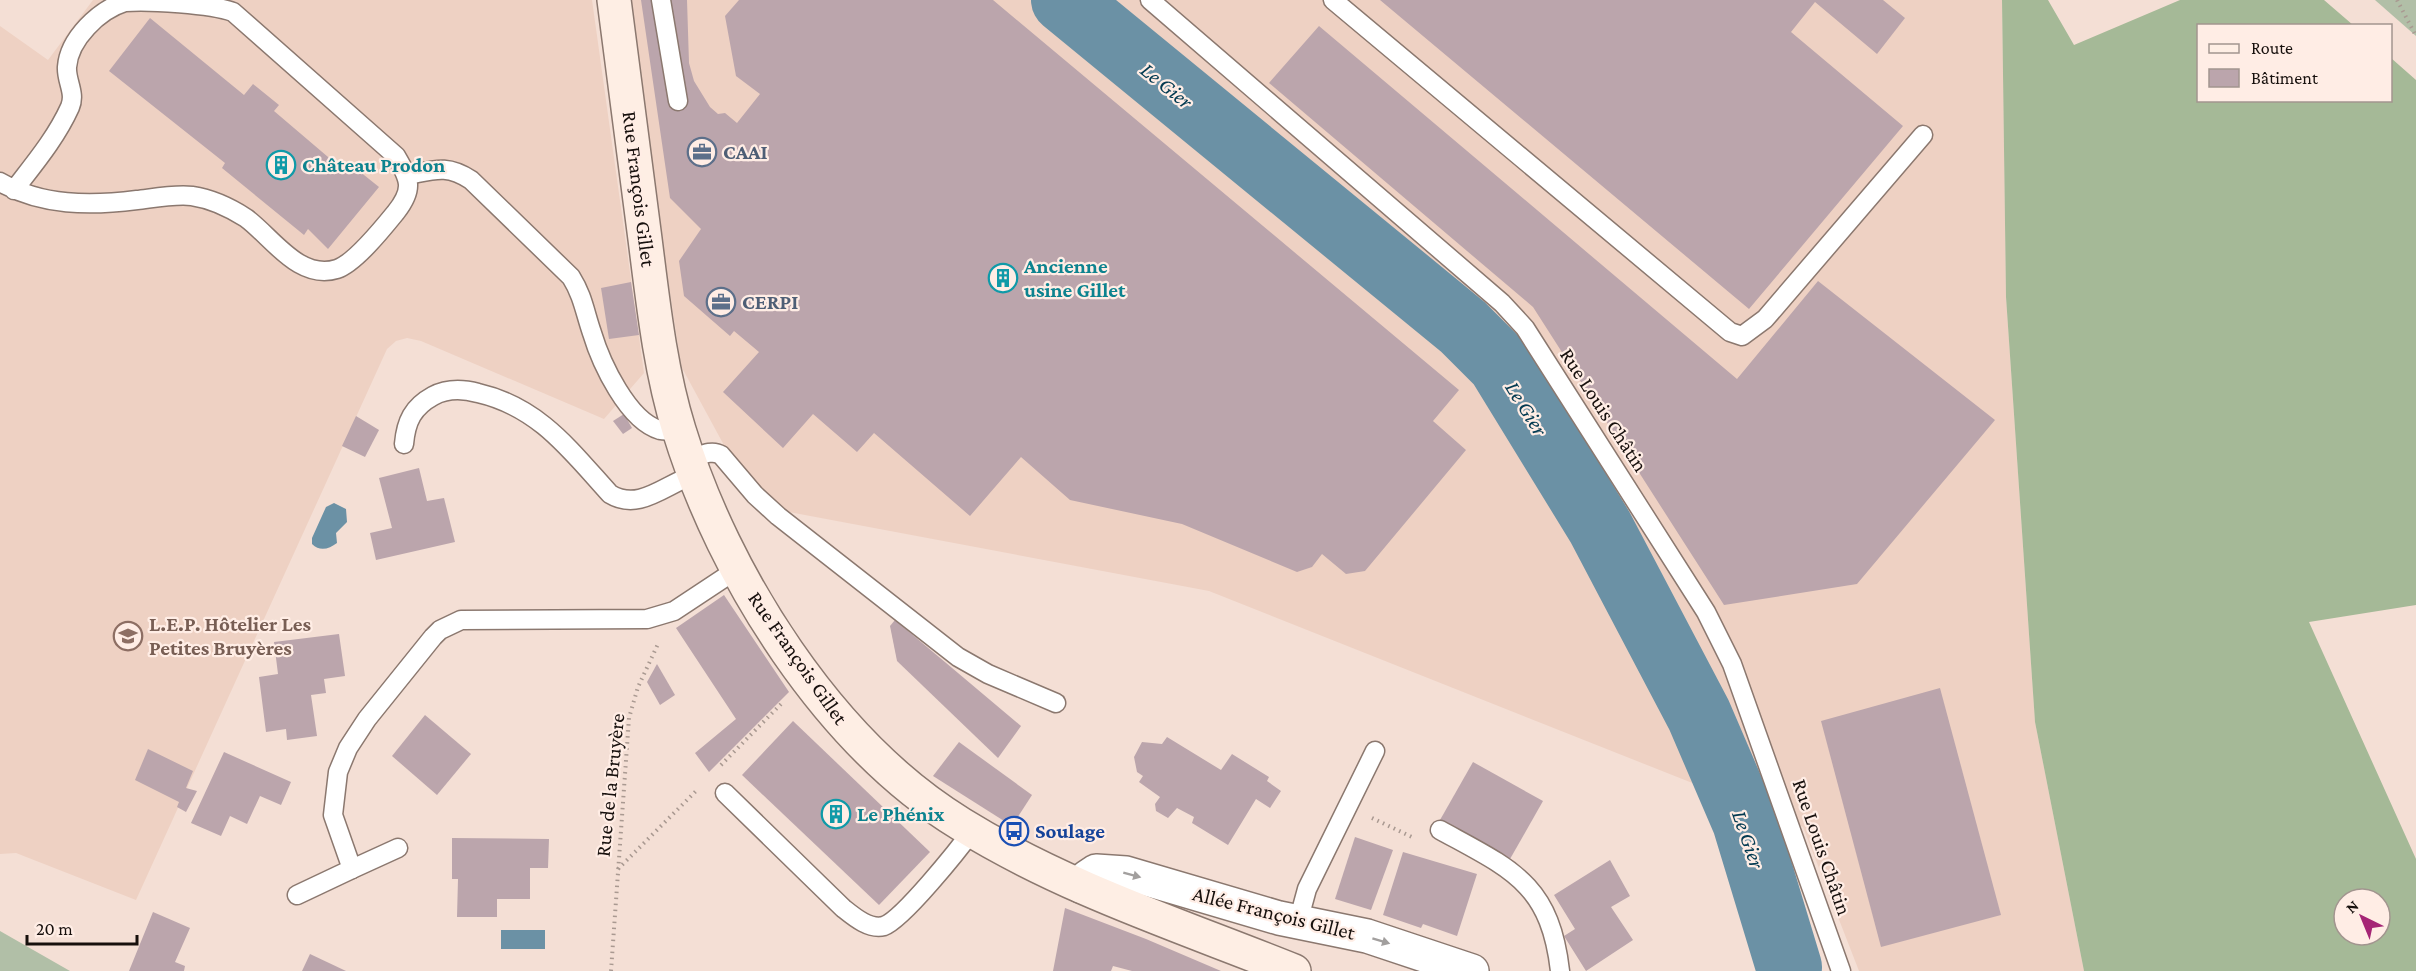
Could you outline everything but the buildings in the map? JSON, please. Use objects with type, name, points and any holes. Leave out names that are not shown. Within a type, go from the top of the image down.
[{"type":"main road","name":"Rue François Gillet","points":[[614,0],[657,327],[688,454],[712,518],[760,610],[801,669],[860,744],[916,793],[972,831],[1025,862],[1294,971]]},
{"type":"street","name":"Allée François Gillet","points":[[1081,886],[1087,877],[1096,871],[1108,870],[1298,922],[1367,936],[1472,971]]},
{"type":"lane","points":[[661,0],[678,101]]},
{"type":"lane","name":"Rue Louis Châtin","points":[[1150,0],[1502,303],[1525,328],[1706,612],[1732,664],[1841,971]]},
{"type":"lane","points":[[1333,0],[1730,332],[1742,336],[1765,319],[1923,135]]},
{"type":"lane","points":[[127,1],[208,5],[233,12],[396,156],[408,175],[409,192],[396,212],[357,255],[337,269],[315,270],[299,264],[247,219],[218,202],[189,196],[70,204],[7,186],[54,137],[71,104],[72,94],[67,67],[81,34],[109,9],[127,1]]},
{"type":"lane","points":[[408,175],[442,169],[457,171],[471,180],[571,277],[582,295],[592,333],[605,366],[634,411],[646,423],[661,430],[688,454]]},
{"type":"lane","points":[[404,444],[405,428],[410,416],[424,401],[438,393],[460,389],[517,406],[545,424],[610,494],[622,501],[634,502],[688,454],[721,455],[755,495],[778,516],[937,643],[988,674],[1056,703]]},
{"type":"lane","points":[[352,869],[333,815],[338,772],[348,748],[367,719],[440,630],[461,620],[647,619],[674,611],[738,568]]},
{"type":"lane","points":[[1298,922],[1307,890],[1376,751]]},
{"type":"lane","points":[[725,793],[843,908],[860,921],[872,926],[883,926],[895,918],[947,864],[972,831]]},
{"type":"lane","points":[[1440,830],[1506,866],[1530,887],[1548,917],[1560,971]]},
{"type":"lane","points":[[297,895],[398,848]]},
{"type":"path","points":[[2397,0],[2416,36]]},
{"type":"path","name":"Rue de la Bruyère","points":[[611,971],[629,718],[638,687],[674,611]]},
{"type":"path","points":[[1348,806],[1420,841],[1436,836],[1440,830]]},
{"type":"shaded area","name":"L.E.P. Hôtelier Les Petites Bruyères","points":[[93,0],[592,0],[644,373],[604,419],[421,341],[407,338],[396,341],[387,349],[136,900],[16,853],[0,854],[0,26],[48,60]]},
{"type":"shaded area","points":[[626,0],[2002,0],[2006,297],[2035,722],[2084,971],[1859,971],[1803,827],[1209,591],[757,506],[681,366]]},
{"type":"green space","points":[[2002,0],[2048,0],[2074,45],[2180,0],[2324,0],[2352,24],[2197,24],[2197,102],[2392,102],[2392,59],[2416,80],[2416,605],[2309,622],[2416,859],[2416,971],[2084,971],[2035,722],[2006,297]]},
{"type":"green space","points":[[2375,0],[2416,0],[2416,36]]},
{"type":"green space","points":[[0,931],[70,971],[0,971]]},
{"type":"water","points":[[334,503],[346,509],[347,522],[336,533],[337,543],[321,549],[312,544],[312,538],[326,507]]},
{"type":"water","points":[[501,930],[545,930],[545,949],[501,949]]},
{"type":"waterway","name":"Le Gier","points":[[1064,0],[1463,327],[1500,364],[1600,527],[1699,715],[1745,822],[1789,967]]},
{"type":"place","name":"CAAI","points":[[702,152]]},
{"type":"place","name":"Château Prodon","points":[[281,165]]},
{"type":"place","name":"Ancienne usine Gillet","points":[[1003,278]]},
{"type":"place","name":"CERPI","points":[[721,302]]},
{"type":"place","name":"L.E.P. Hôtelier Les Petites Bruyères","points":[[128,636]]},
{"type":"place","name":"Le Phénix","points":[[836,814]]},
{"type":"place","name":"Soulage","points":[[1014,831]]}]
